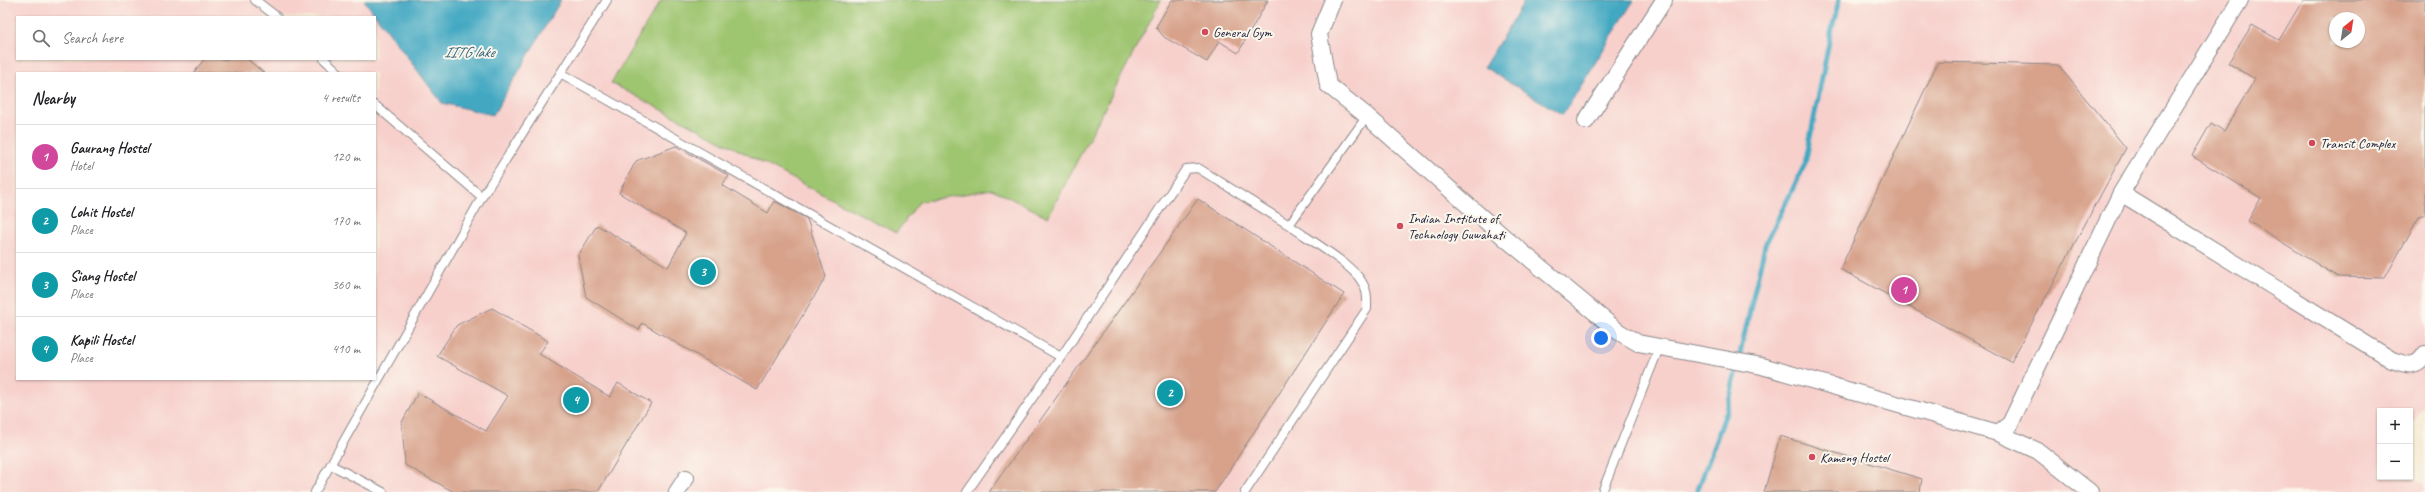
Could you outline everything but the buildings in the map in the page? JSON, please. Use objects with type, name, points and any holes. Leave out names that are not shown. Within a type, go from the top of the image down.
[{"type":"street","points":[[1333,0],[1319,34],[1328,85],[1366,116],[1505,238],[1619,332],[1638,343],[1659,348],[1699,352],[1762,366],[1998,433],[2038,452],[2090,492]]},
{"type":"street","points":[[1586,120],[1664,0]]},
{"type":"street","points":[[1998,433],[2010,424],[2121,193],[2240,0]]},
{"type":"street","points":[[2121,193],[2392,360],[2410,366],[2420,362],[2425,354]]},
{"type":"street","points":[[677,492],[686,478]]},
{"type":"lane","points":[[255,0],[276,16]]},
{"type":"lane","points":[[315,492],[482,197],[562,74],[607,0]]},
{"type":"lane","points":[[325,60],[339,72]]},
{"type":"lane","points":[[562,74],[1061,357]]},
{"type":"lane","points":[[376,106],[482,197]]},
{"type":"lane","points":[[1289,225],[1366,116]]},
{"type":"lane","points":[[966,492],[1061,357],[1186,169],[1198,168],[1289,225],[1353,271],[1362,282],[1368,295],[1367,309],[1245,492]]},
{"type":"lane","points":[[1602,492],[1659,348]]},
{"type":"lane","points":[[331,465],[383,492]]},
{"type":"shaded area","name":"Indian Institute of Technology Guwahati","points":[[0,0],[2425,0],[2425,403],[2413,423],[2413,408],[2377,408],[2377,480],[2413,480],[2413,479],[2425,485],[2425,492],[0,492]]},
{"type":"green space","points":[[661,0],[1161,0],[1048,217],[992,189],[919,202],[896,233],[611,83]]},
{"type":"water","name":"IITG lake","points":[[364,0],[561,0],[493,115],[442,103]]},
{"type":"water","points":[[1525,0],[1634,0],[1563,115],[1484,67]]},
{"type":"waterway","points":[[1697,492],[1727,410],[1765,245],[1805,164],[1830,37],[1839,0]]},
{"type":"place","name":"General Gym","points":[[1205,32]]},
{"type":"place","name":"Transit Complex","points":[[2312,143]]},
{"type":"place","name":"Indian Institute of Technology Guwahati","points":[[1400,226]]},
{"type":"place","name":"Siang Hostel","points":[[703,272]]},
{"type":"place","name":"Gaurang Hostel","points":[[1904,290]]},
{"type":"place","name":"Lohit Hostel","points":[[1170,393]]},
{"type":"place","name":"Kapili Hostel","points":[[576,400]]},
{"type":"place","name":"Kameng Hostel","points":[[1812,457]]}]
